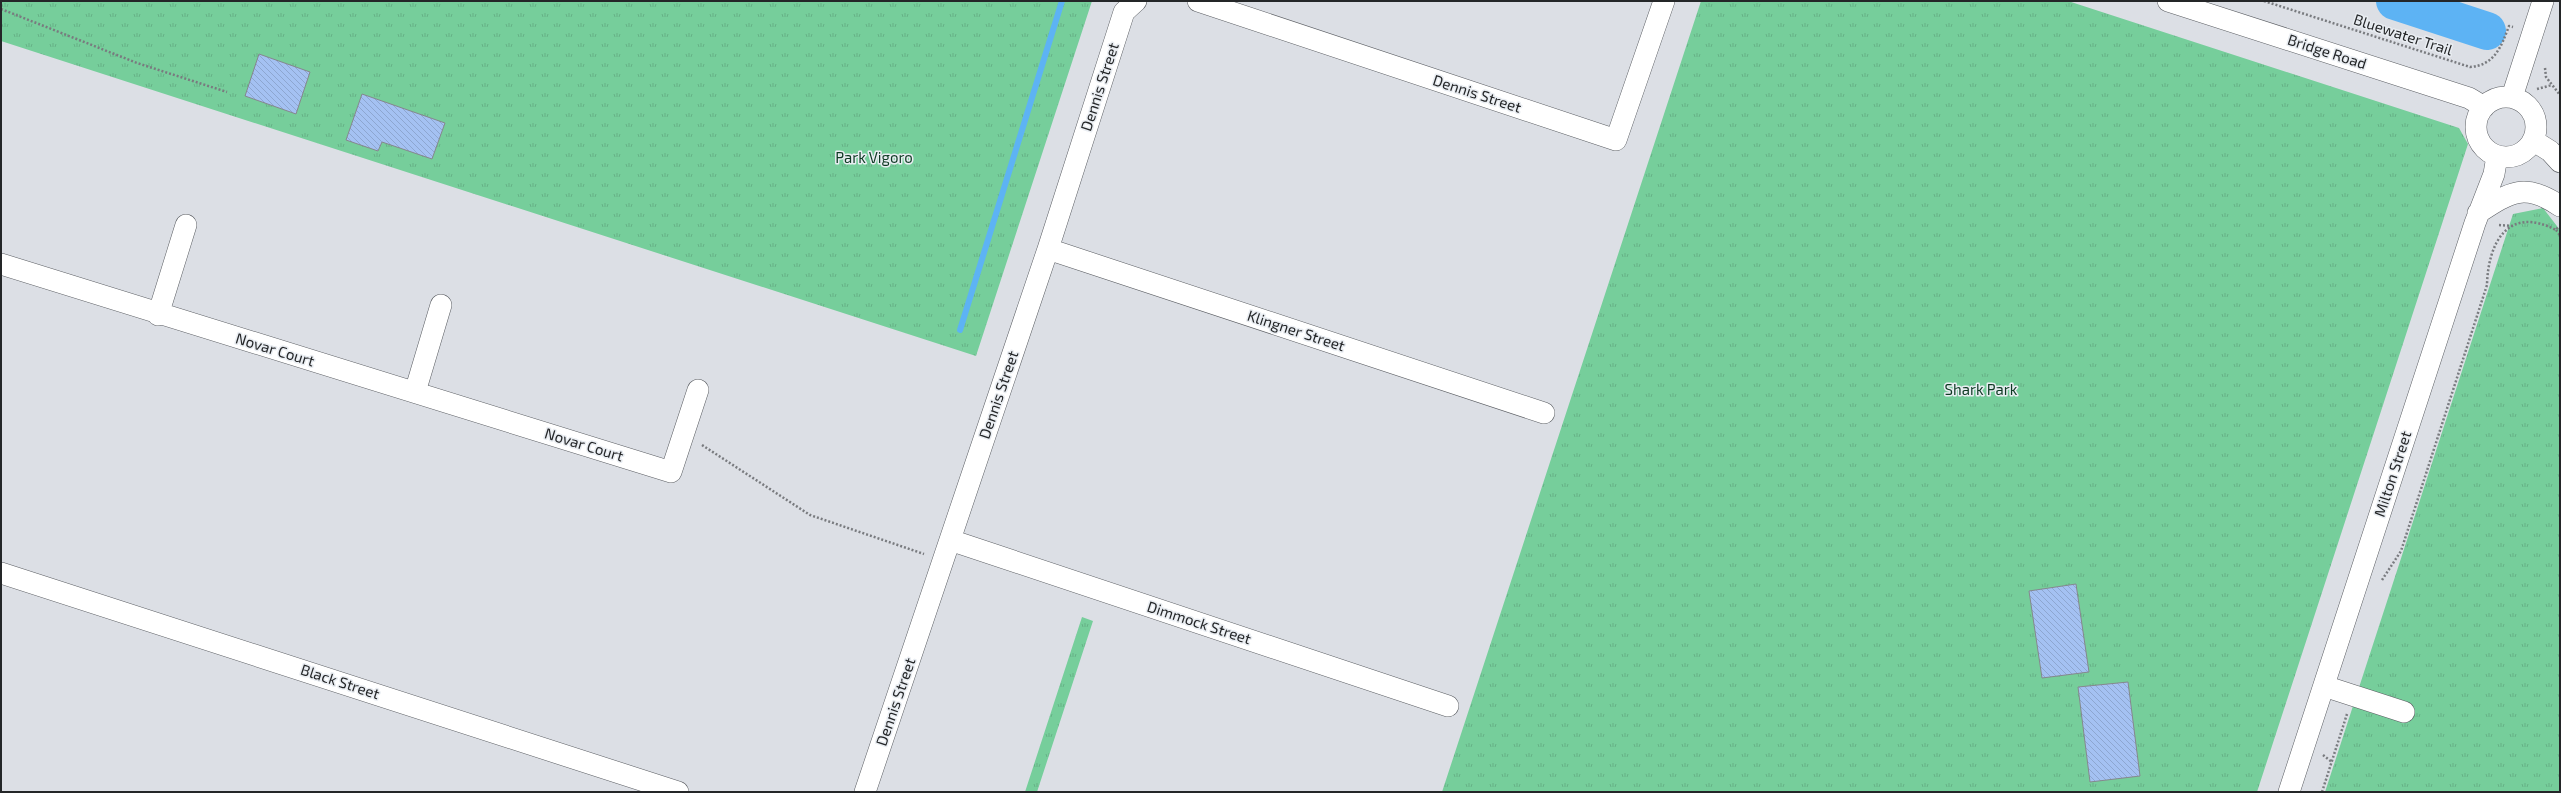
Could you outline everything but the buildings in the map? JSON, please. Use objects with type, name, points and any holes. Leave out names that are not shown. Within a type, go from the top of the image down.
[{"type":"street","name":"Dennis Street","points":[[865,792],[1048,249],[1124,12],[1136,1]]},
{"type":"street","name":"Dennis Street","points":[[1198,1],[1616,140],[1664,1]]},
{"type":"street","name":"Bridge Road","points":[[2168,1],[2469,98],[2484,107]]},
{"type":"street","points":[[2512,97],[2543,1]]},
{"type":"street","points":[[2512,97],[2521,100],[2533,114],[2536,122],[2534,141],[2529,148],[2518,155],[2506,158],[2497,156],[2482,145],[2478,137],[2477,119],[2484,107],[2494,99],[2512,97]]},
{"type":"street","points":[[2534,141],[2550,151],[2560,162]]},
{"type":"street","name":"Milton Street","points":[[2290,792],[2478,213],[2494,174],[2497,156]]},
{"type":"street","points":[[2478,213],[2503,196],[2526,191],[2546,196],[2560,206]]},
{"type":"street","points":[[158,314],[186,225]]},
{"type":"street","name":"Klingner Street","points":[[1048,249],[1544,414]]},
{"type":"street","name":"Novar Court","points":[[1,264],[158,314],[671,472],[698,390]]},
{"type":"street","points":[[415,392],[441,305]]},
{"type":"street","name":"Dimmock Street","points":[[950,540],[1448,706]]},
{"type":"street","name":"Black Street","points":[[1,573],[678,792]]},
{"type":"street","points":[[2324,686],[2404,712]]},
{"type":"path","name":"Bluewater Trail","points":[[2264,1],[2470,67],[2479,66],[2496,57],[2509,26],[2516,28]]},
{"type":"path","points":[[1,9],[137,63],[227,92]]},
{"type":"path","points":[[2546,60],[2546,77],[2560,95]]},
{"type":"path","points":[[2380,587],[2400,551],[2487,285],[2487,271],[2495,242],[2506,230],[2521,224],[2538,224],[2556,230],[2560,234]]},
{"type":"path","points":[[2556,230],[2560,224]]},
{"type":"path","points":[[684,432],[810,515],[943,560]]},
{"type":"path","points":[[2322,792],[2347,714]]},
{"type":"green space","name":"Park Vigoro","points":[[1,1],[1092,1],[976,356],[1,41]]},
{"type":"green space","name":"Shark Park","points":[[1701,1],[2068,1],[2459,128],[2468,144],[2257,792],[1442,792]]},
{"type":"green space","points":[[2543,208],[2560,230],[2560,792],[2325,792],[2513,214]]},
{"type":"green space","points":[[1082,617],[1093,621],[1037,792],[1025,792]]},
{"type":"waterway","points":[[960,330],[1062,1]]},
{"type":"waterway","points":[[2395,1],[2487,31]]}]
